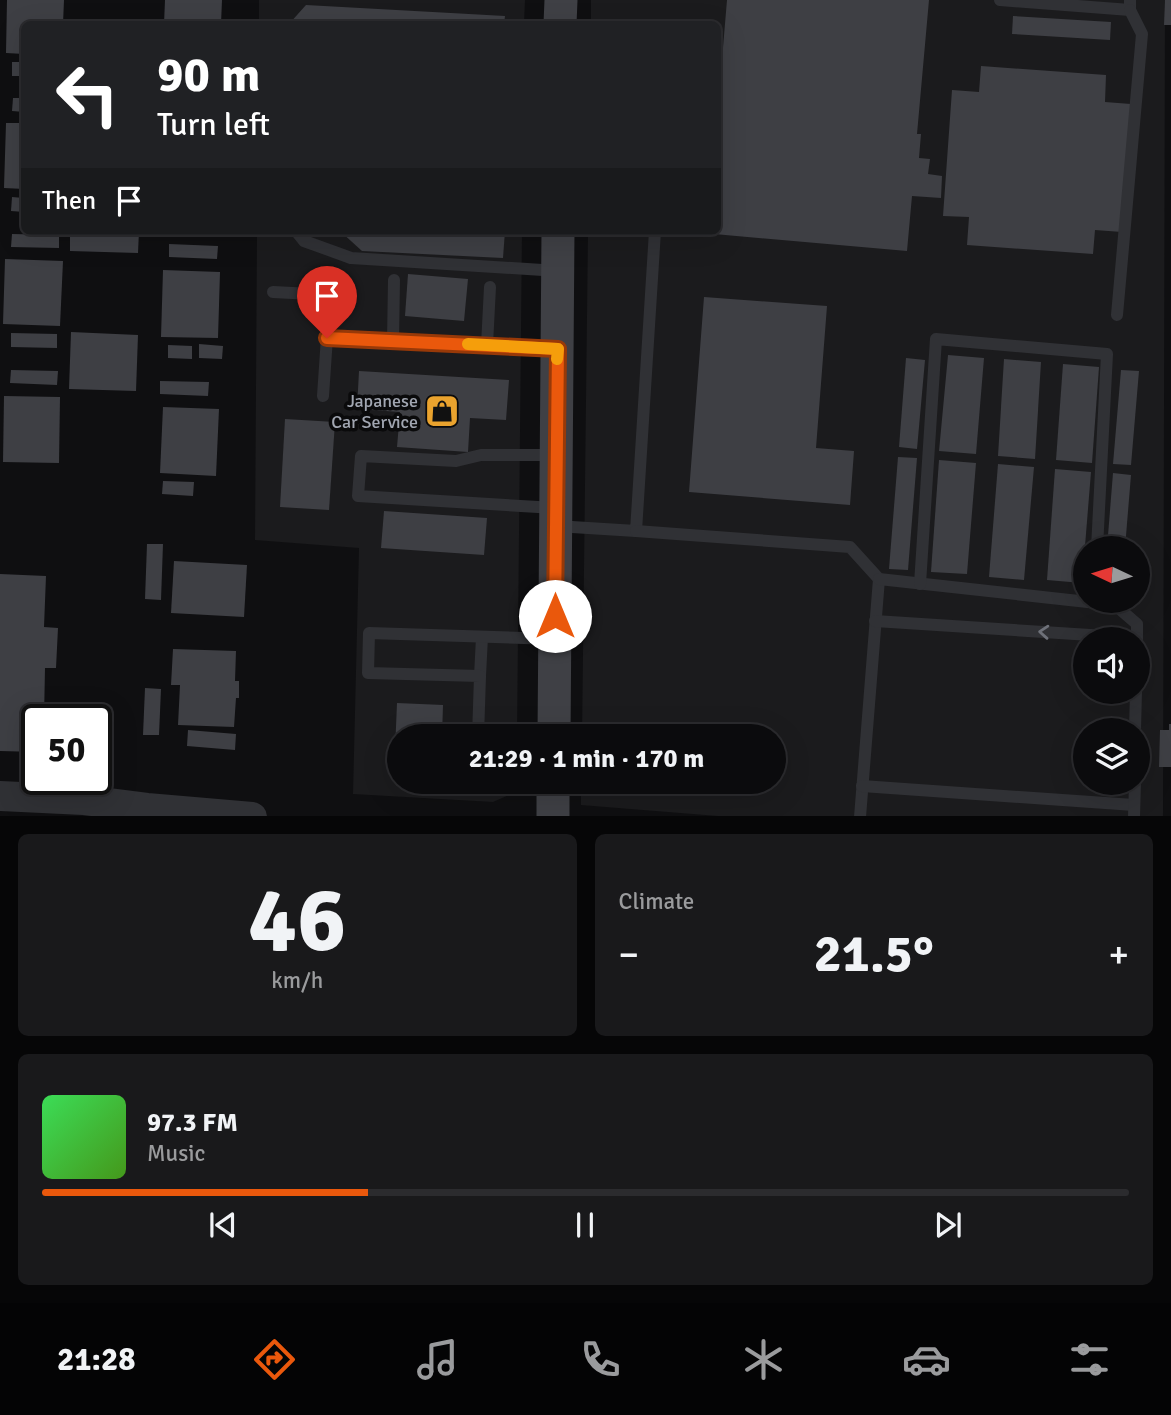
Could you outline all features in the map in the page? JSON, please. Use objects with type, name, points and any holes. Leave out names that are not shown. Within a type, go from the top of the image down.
[{"type":"main road","points":[[560,21],[561,0]]},
{"type":"main road","points":[[554,724],[558,235]]},
{"type":"main road","points":[[553,816],[554,794]]},
{"type":"street","points":[[0,796],[84,800],[147,812],[231,816]]},
{"type":"lane","points":[[1000,0],[1130,5],[1142,34],[1117,315]]},
{"type":"lane","points":[[299,235],[304,241],[351,258],[558,271]]},
{"type":"lane","points":[[636,531],[655,235]]},
{"type":"lane","points":[[393,341],[394,280]]},
{"type":"lane","points":[[487,345],[489,287]]},
{"type":"lane","points":[[273,292],[331,295],[323,396]]},
{"type":"lane","points":[[327,338],[558,349]]},
{"type":"lane","points":[[920,583],[936,340],[1107,354],[1098,536]]},
{"type":"lane","points":[[556,455],[481,455],[456,461],[361,456],[358,496],[556,517],[636,531],[850,547],[878,579],[1073,599]]},
{"type":"lane","points":[[860,816],[878,579]]},
{"type":"lane","points":[[1124,613],[1137,627]]},
{"type":"lane","points":[[875,621],[1073,634]]},
{"type":"lane","points":[[480,676],[368,673],[369,633],[555,639]]},
{"type":"lane","points":[[478,724],[482,637]]},
{"type":"lane","points":[[862,786],[1134,811]]},
{"type":"shaded area","points":[[259,0],[525,0],[524,21],[259,21]]},
{"type":"shaded area","points":[[591,0],[1165,0],[1163,816],[718,816],[581,805],[581,794],[786,794],[786,724],[582,724],[588,235],[721,235],[721,21],[591,21]]},
{"type":"shaded area","points":[[257,235],[522,235],[517,724],[387,724],[387,794],[511,794],[493,802],[353,794],[359,548],[255,540]]},
{"type":"building","points":[[7,0],[64,0],[63,21],[21,21],[21,54],[6,53]]},
{"type":"building","points":[[165,0],[222,0],[221,21],[164,21]]},
{"type":"building","points":[[727,0],[929,0],[917,134],[921,134],[919,158],[930,159],[928,174],[942,176],[941,198],[912,196],[907,251],[721,235],[721,71]]},
{"type":"building","points":[[1165,0],[1171,0],[1171,25],[1164,25]]},
{"type":"building","points":[[306,5],[505,16],[504,21],[292,21]]},
{"type":"building","points":[[1013,16],[1111,22],[1110,40],[1012,34]]},
{"type":"building","points":[[12,62],[21,62],[21,76],[12,76]]},
{"type":"building","points":[[981,66],[1106,75],[1105,102],[1131,104],[1122,232],[1095,230],[1093,254],[967,245],[969,217],[943,216],[952,90],[979,92]]},
{"type":"building","points":[[13,98],[21,98],[21,112],[12,111]]},
{"type":"building","points":[[6,123],[21,123],[21,189],[4,188]]},
{"type":"building","points":[[12,197],[21,198],[21,212],[11,211]]},
{"type":"building","points":[[12,234],[59,235],[59,248],[11,247]]},
{"type":"building","points":[[70,235],[139,235],[138,253],[70,251]]},
{"type":"building","points":[[344,235],[505,235],[503,258],[362,251]]},
{"type":"building","points":[[169,244],[218,246],[217,259],[169,257]]},
{"type":"building","points":[[5,259],[63,261],[60,326],[3,324]]},
{"type":"building","points":[[163,270],[220,272],[218,338],[161,337]]},
{"type":"building","points":[[408,274],[468,279],[464,321],[405,316]]},
{"type":"building","points":[[704,297],[827,306],[816,448],[854,451],[850,505],[689,492]]},
{"type":"building","points":[[71,332],[138,335],[136,391],[69,389]]},
{"type":"building","points":[[11,333],[57,334],[57,348],[11,347]]},
{"type":"building","points":[[199,344],[223,346],[222,359],[199,358]]},
{"type":"building","points":[[168,345],[192,346],[192,359],[168,358]]},
{"type":"building","points":[[948,355],[984,358],[976,454],[939,451]]},
{"type":"building","points":[[906,358],[925,360],[917,449],[899,447]]},
{"type":"building","points":[[1004,359],[1041,362],[1035,459],[998,456]]},
{"type":"building","points":[[1063,364],[1099,367],[1092,463],[1056,460]]},
{"type":"building","points":[[11,370],[58,371],[57,385],[10,383]]},
{"type":"building","points":[[1121,370],[1139,371],[1131,465],[1113,464]]},
{"type":"building","name":"Japanese Car Service","points":[[359,371],[509,380],[506,420],[470,418],[468,452],[397,447],[400,412],[357,409]]},
{"type":"building","points":[[160,381],[209,382],[208,396],[160,394]]},
{"type":"building","points":[[4,396],[60,397],[59,463],[3,462]]},
{"type":"building","points":[[163,407],[219,409],[216,476],[160,473]]},
{"type":"building","points":[[285,419],[335,422],[329,510],[280,507]]},
{"type":"building","points":[[898,457],[917,458],[908,570],[889,569]]},
{"type":"building","points":[[939,460],[976,463],[967,574],[931,572]]},
{"type":"building","points":[[998,464],[1034,467],[1024,580],[989,577]]},
{"type":"building","points":[[1055,469],[1091,472],[1086,536],[1073,536],[1073,582],[1047,580]]},
{"type":"building","points":[[1113,473],[1131,475],[1126,536],[1108,536]]},
{"type":"building","points":[[163,481],[194,482],[193,496],[162,494]]},
{"type":"building","points":[[384,511],[487,518],[484,555],[381,548]]},
{"type":"building","points":[[147,544],[163,544],[161,600],[145,599]]},
{"type":"building","points":[[174,561],[247,565],[244,617],[171,613]]},
{"type":"building","points":[[0,574],[46,576],[44,627],[58,628],[56,668],[45,668],[44,704],[21,704],[21,752],[0,751]]},
{"type":"building","points":[[173,649],[236,651],[235,681],[239,681],[239,698],[236,698],[234,727],[178,725],[180,685],[171,685]]},
{"type":"building","points":[[145,688],[161,689],[159,735],[143,735]]},
{"type":"building","points":[[397,703],[443,705],[442,724],[396,724]]},
{"type":"building","points":[[1169,724],[1171,767],[1159,767],[1160,730],[1169,730]]},
{"type":"building","points":[[188,730],[236,734],[235,750],[187,746]]},
{"type":"slow traffic","points":[[468,344],[558,349],[557,359]]},
{"type":"place","name":"Japanese Car Service","points":[[442,411]]},
{"type":"route","points":[[327,338],[558,349],[555,616]]}]
